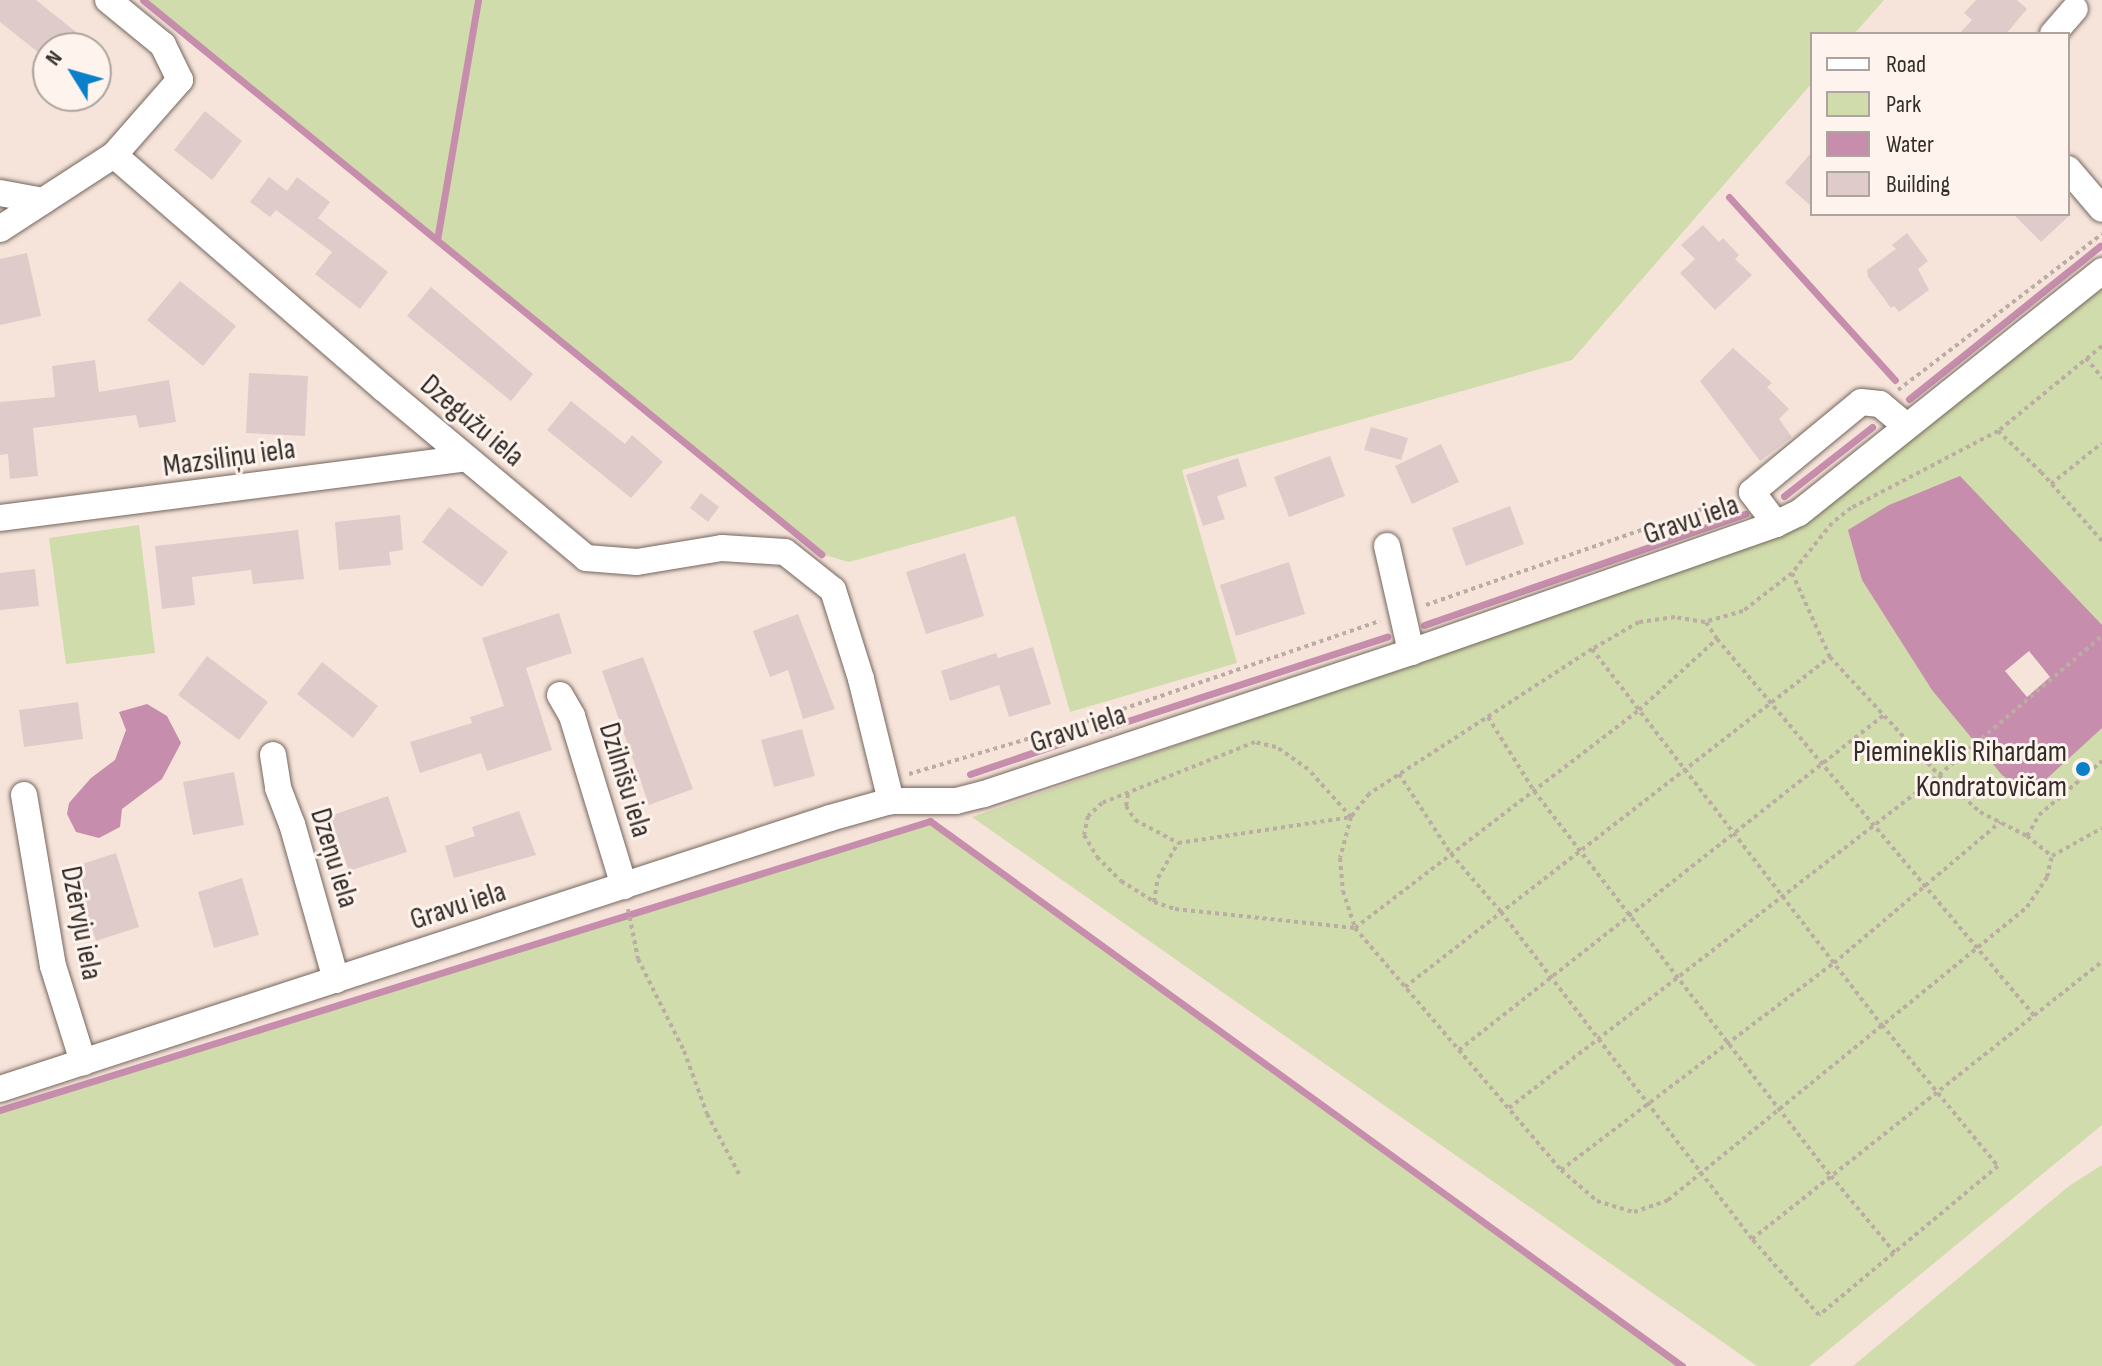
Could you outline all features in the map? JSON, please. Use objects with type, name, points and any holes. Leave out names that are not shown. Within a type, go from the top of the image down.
[{"type":"street","points":[[0,229],[114,155],[180,80],[163,45],[108,0]]},
{"type":"street","points":[[2055,32],[2075,9]]},
{"type":"street","name":"Dzegužu iela","points":[[114,155],[586,558],[637,562],[722,548],[785,552],[833,590],[861,679],[891,801]]},
{"type":"street","points":[[2070,171],[2102,209]]},
{"type":"street","points":[[0,193],[43,201]]},
{"type":"street","name":"Gravu iela","points":[[0,1089],[891,801],[956,801],[984,794],[1411,652],[1776,524],[1799,513],[2102,271]]},
{"type":"street","points":[[1776,524],[1752,492],[1861,402],[1880,404],[1907,427]]},
{"type":"street","name":"Mazsiliņu iela","points":[[0,518],[466,458]]},
{"type":"street","points":[[1387,546],[1411,652]]},
{"type":"street","name":"Dzilnīšu iela","points":[[560,695],[572,716],[624,886]]},
{"type":"street","name":"Dzeņu iela","points":[[273,755],[278,788],[292,824],[336,980]]},
{"type":"street","name":"Dzērvju iela","points":[[24,795],[53,966],[83,1062]]},
{"type":"path","points":[[1880,404],[2102,234]]},
{"type":"path","points":[[2102,346],[1998,431],[1851,508],[1832,523],[1792,573],[1743,611],[1705,622],[1675,617],[1639,622],[1592,649],[1369,794],[1351,817],[1340,858],[1343,891],[1355,928],[1561,1170],[1597,1201],[1634,1212],[1668,1200],[2027,907],[2047,877],[2052,856],[2102,828]]},
{"type":"path","points":[[2086,358],[2102,378]]},
{"type":"path","points":[[1998,431],[2102,541]]},
{"type":"path","points":[[2051,484],[2102,443]]},
{"type":"path","points":[[1792,573],[1830,657],[1939,775],[1980,812],[2027,836],[2052,856]]},
{"type":"path","points":[[1705,622],[2034,1016]]},
{"type":"path","points":[[1509,1108],[1939,775],[2102,636]]},
{"type":"path","points":[[1351,817],[1308,769],[1276,747],[1255,742],[1102,803],[1088,816],[1084,835],[1097,857],[1121,881],[1154,902],[1175,909],[1355,928],[1639,710],[1717,639]]},
{"type":"path","points":[[1399,774],[1451,854],[1501,912],[1549,979],[1752,1239],[1819,1315],[1998,1166],[1882,1025],[1592,649]]},
{"type":"path","points":[[1405,987],[1830,657]]},
{"type":"path","points":[[1459,1050],[1884,715]]},
{"type":"path","points":[[1488,716],[1534,791],[1831,1176],[1895,1253]]},
{"type":"path","points":[[2027,836],[2039,815],[2102,761]]},
{"type":"path","points":[[1128,793],[1126,806],[1135,820],[1178,843],[1351,817]]},
{"type":"path","points":[[1561,1170],[1834,963],[2000,822]]},
{"type":"path","points":[[1154,902],[1158,878],[1178,843]]},
{"type":"path","points":[[624,886],[638,959],[684,1051],[707,1114],[739,1174]]},
{"type":"path","points":[[1752,1239],[2102,962]]},
{"type":"green space","points":[[143,0],[1884,0],[1856,32],[1810,32],[1810,85],[1572,360],[1182,470],[1237,663],[1070,712],[1015,516],[849,562],[821,554]]},
{"type":"green space","points":[[2102,286],[2102,1125],[1809,1366],[1757,1366],[972,817],[1799,528]]},
{"type":"green space","points":[[139,525],[155,653],[66,664],[49,538]]},
{"type":"green space","points":[[930,821],[1682,1366],[0,1366],[0,1110]]},
{"type":"green space","points":[[2102,1165],[2102,1366],[1853,1366],[2069,1186]]},
{"type":"water","points":[[1960,476],[2102,625],[2102,728],[2030,794],[2002,775],[1932,690],[1862,580],[1848,530],[1889,505]]},
{"type":"water","points":[[147,704],[167,716],[181,743],[162,779],[122,809],[120,827],[99,838],[76,832],[67,814],[69,803],[91,778],[115,760],[126,730],[119,712]]},
{"type":"pier","points":[[2029,651],[2050,677],[2027,697],[2005,671]]},
{"type":"building","points":[[0,0],[36,0],[76,32],[32,32],[32,47],[0,22]]},
{"type":"building","points":[[1976,0],[2017,0],[2027,9],[2008,32],[1961,32],[1972,20],[1964,13]]},
{"type":"building","points":[[205,111],[242,141],[212,180],[174,150]]},
{"type":"building","points":[[1810,154],[1810,205],[1785,183]]},
{"type":"building","points":[[269,177],[287,191],[297,177],[330,202],[318,218],[388,272],[360,309],[315,274],[332,252],[276,210],[270,217],[250,202]]},
{"type":"building","points":[[2015,216],[2069,216],[2041,242]]},
{"type":"building","points":[[1703,225],[1719,242],[1723,238],[1739,255],[1735,259],[1752,275],[1715,310],[1680,273],[1695,259],[1681,245]]},
{"type":"building","points":[[1907,233],[1928,261],[1918,269],[1929,290],[1899,312],[1894,306],[1891,308],[1868,277],[1867,270],[1896,249],[1892,245]]},
{"type":"building","points":[[27,253],[41,316],[0,325],[0,259]]},
{"type":"building","points":[[180,281],[236,326],[203,366],[147,320]]},
{"type":"building","points":[[431,287],[533,374],[511,401],[407,316]]},
{"type":"building","points":[[1733,348],[1772,383],[1767,387],[1789,409],[1779,419],[1792,437],[1760,461],[1700,381]]},
{"type":"building","points":[[95,360],[99,392],[169,380],[176,422],[139,428],[136,415],[33,428],[38,476],[10,479],[8,454],[0,455],[0,402],[55,397],[52,366]]},
{"type":"building","points":[[249,373],[308,376],[305,436],[246,433]]},
{"type":"building","points":[[571,401],[625,444],[632,435],[663,462],[631,498],[547,430]]},
{"type":"building","points":[[1371,427],[1408,438],[1401,460],[1364,450]]},
{"type":"building","points":[[1441,444],[1459,482],[1412,504],[1395,466]]},
{"type":"building","points":[[1330,456],[1345,496],[1289,517],[1274,477]]},
{"type":"building","points":[[1238,458],[1247,486],[1217,496],[1225,519],[1203,526],[1186,475]]},
{"type":"building","points":[[701,493],[719,507],[708,522],[690,508]]},
{"type":"building","points":[[1510,506],[1524,544],[1466,566],[1452,528]]},
{"type":"building","points":[[449,507],[508,552],[482,587],[422,542]]},
{"type":"building","points":[[400,515],[403,550],[389,552],[391,565],[339,570],[335,522]]},
{"type":"building","points":[[298,530],[304,579],[253,584],[251,570],[192,577],[195,605],[162,609],[155,546]]},
{"type":"building","points":[[965,553],[984,616],[926,634],[906,572]]},
{"type":"building","points":[[1289,562],[1305,614],[1236,636],[1220,585]]},
{"type":"building","points":[[35,569],[39,606],[0,610],[0,573]]},
{"type":"building","points":[[559,613],[572,653],[526,668],[552,750],[487,771],[481,753],[420,773],[410,742],[472,723],[470,717],[504,706],[482,638]]},
{"type":"building","points":[[798,614],[835,709],[803,719],[788,670],[770,677],[753,631]]},
{"type":"building","points":[[1033,647],[1051,704],[1009,717],[999,685],[950,701],[941,671],[996,653],[998,658]]},
{"type":"building","points":[[207,656],[268,702],[239,740],[178,695]]},
{"type":"building","points":[[643,657],[693,789],[649,805],[602,671]]},
{"type":"building","points":[[322,662],[378,706],[353,738],[297,694]]},
{"type":"building","points":[[78,702],[83,739],[24,747],[19,710]]},
{"type":"building","points":[[802,729],[815,776],[774,787],[761,740]]},
{"type":"building","points":[[234,772],[244,825],[193,835],[183,782]]},
{"type":"building","points":[[388,796],[407,852],[349,871],[330,816]]},
{"type":"building","points":[[519,811],[536,855],[454,878],[445,846],[475,836],[472,827]]},
{"type":"building","points":[[116,853],[139,927],[96,941],[73,867]]},
{"type":"building","points":[[242,878],[259,935],[214,948],[198,892]]},
{"type":"waterway","points":[[143,0],[821,554]]},
{"type":"waterway","points":[[437,240],[478,0]]},
{"type":"waterway","points":[[1729,197],[1895,380]]},
{"type":"waterway","points":[[1909,399],[2100,246]]},
{"type":"waterway","points":[[1784,496],[1872,427]]},
{"type":"waterway","points":[[1424,625],[1745,514]]},
{"type":"waterway","points":[[1100,730],[1387,637]]},
{"type":"waterway","points":[[970,774],[1064,742]]},
{"type":"waterway","points":[[0,1110],[930,821],[1682,1366]]},
{"type":"place","name":"Piemineklis Rihardam Kondratovičam","points":[[2083,769]]}]
